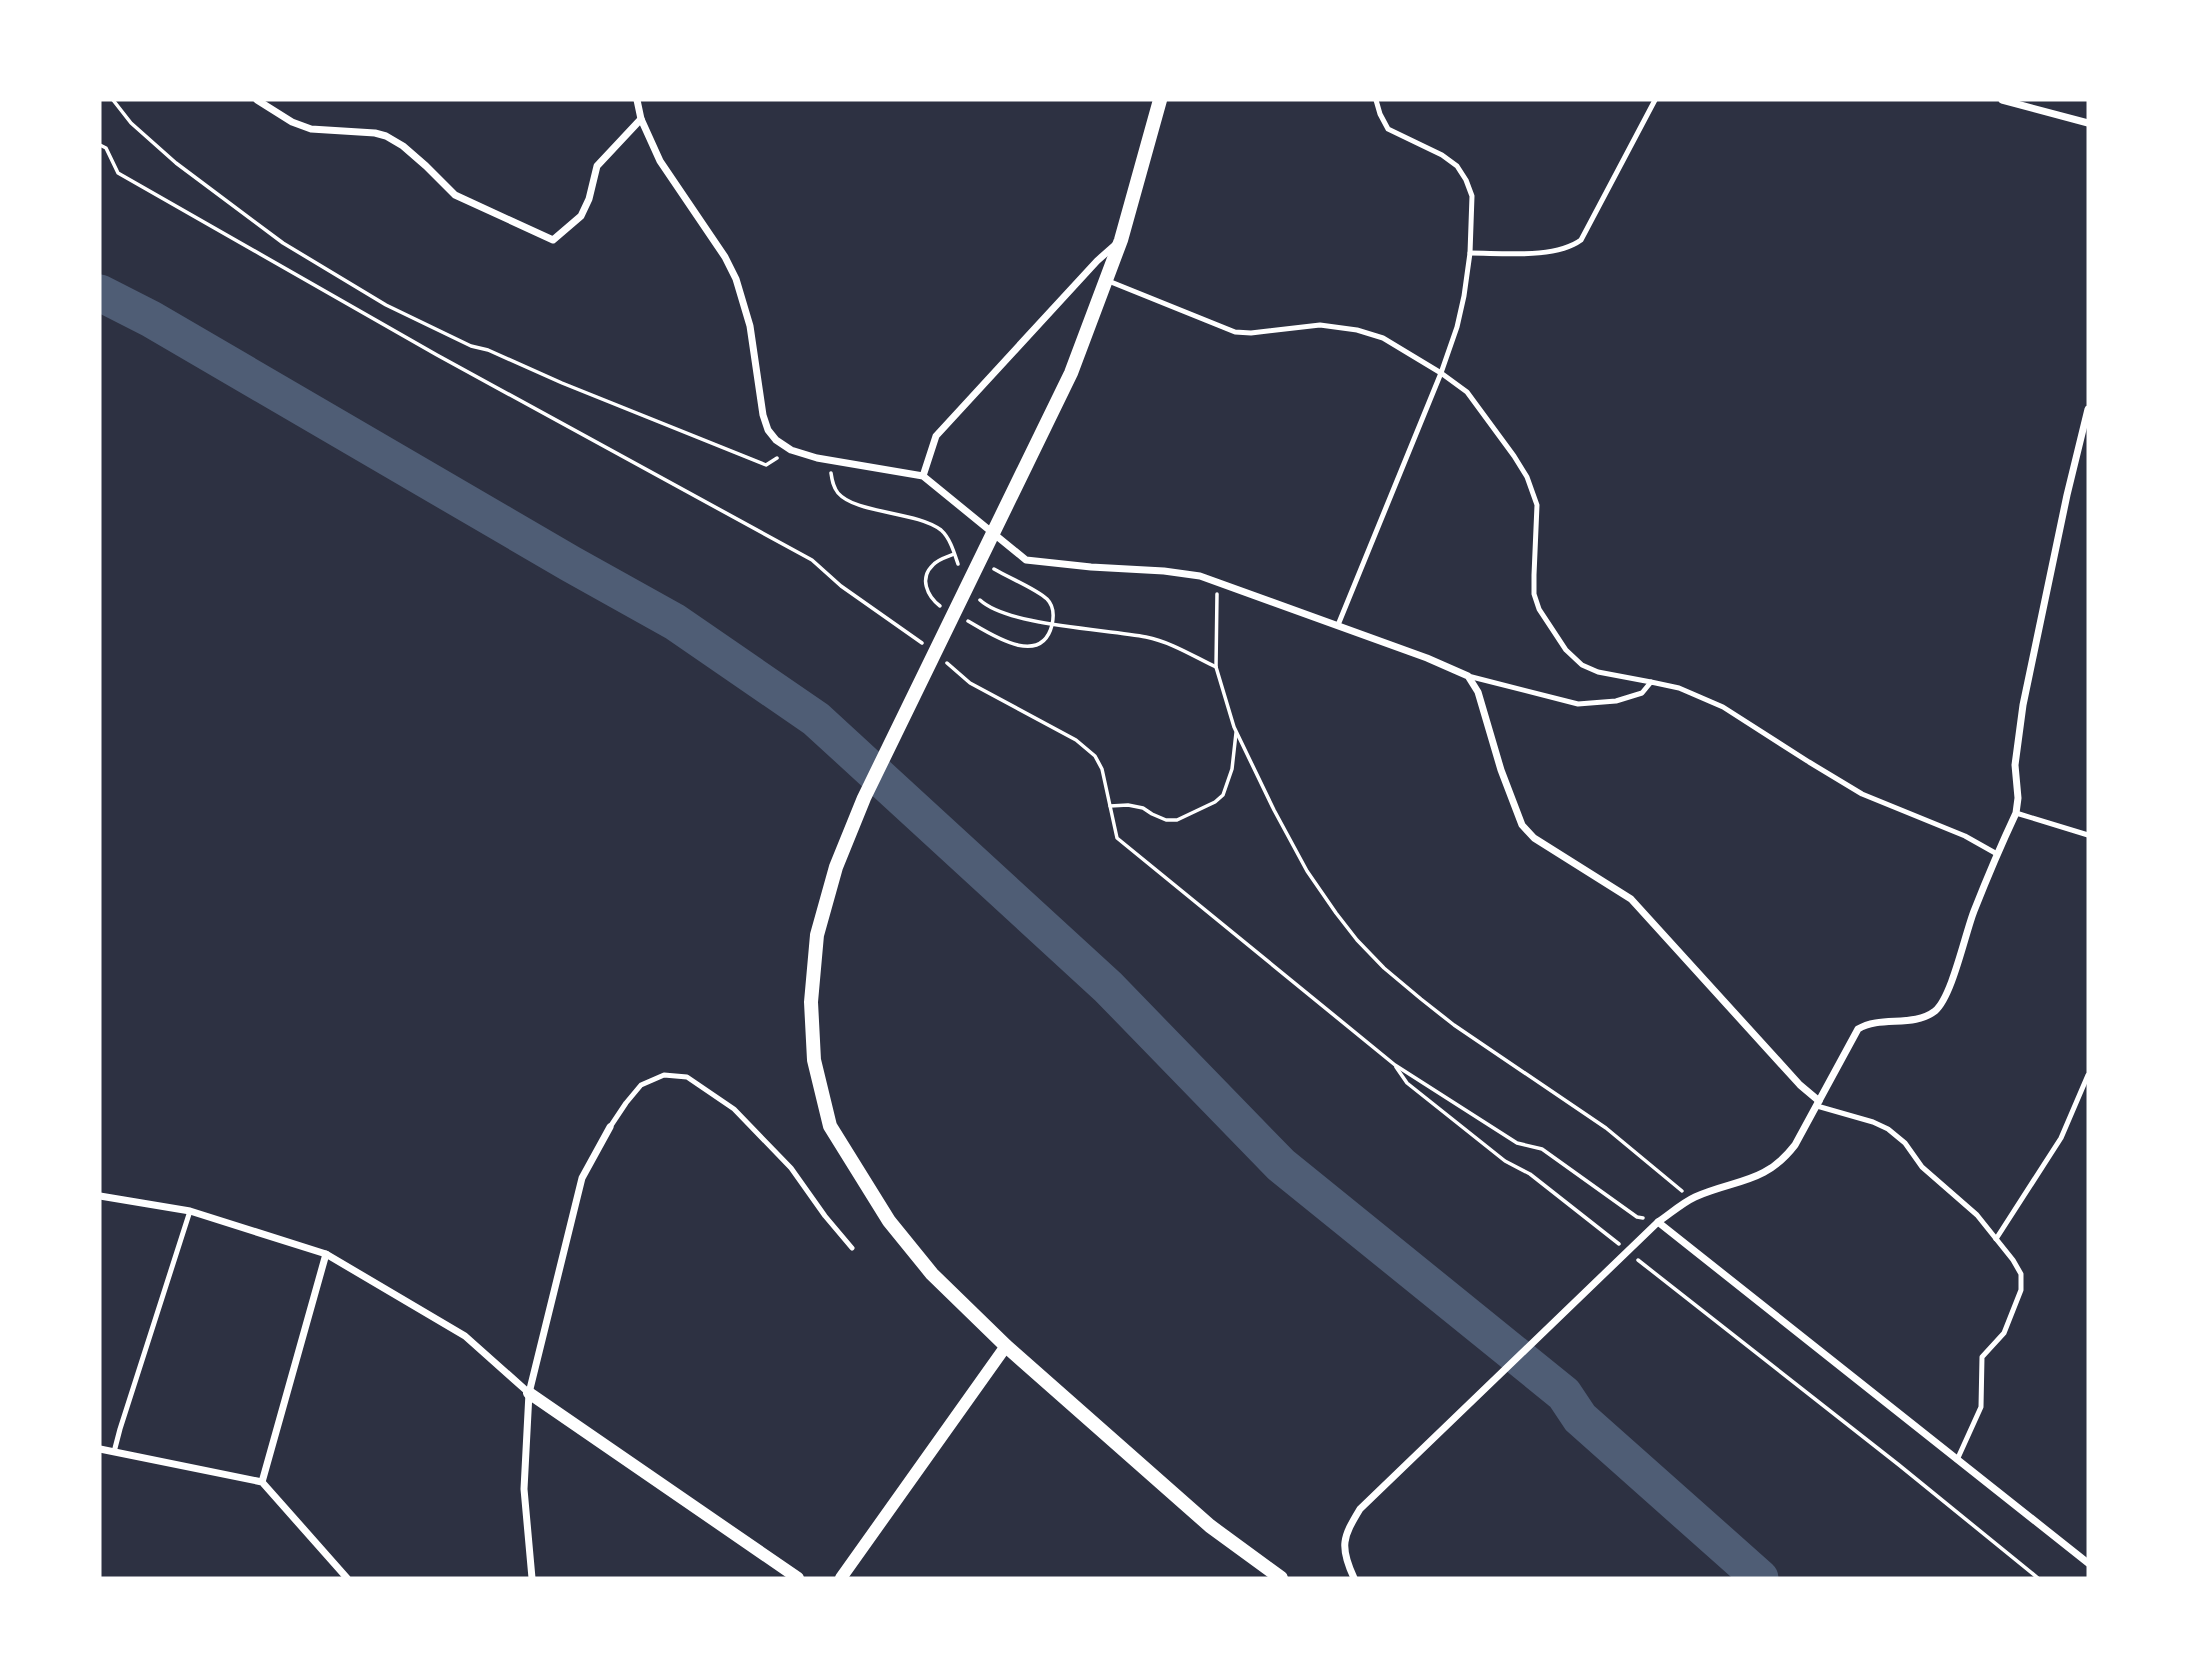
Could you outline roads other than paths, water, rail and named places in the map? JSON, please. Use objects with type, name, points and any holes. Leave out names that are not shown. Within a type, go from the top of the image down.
[{"type":"main road","points":[[1160,100],[1121,240],[1072,373],[864,798],[836,867],[817,934],[811,1003],[814,1060],[830,1126],[889,1222],[932,1274],[1006,1346],[1210,1526],[1281,1578]]},
{"type":"street","points":[[257,100],[292,122],[312,129],[386,136],[411,153],[455,195],[553,240],[581,216],[589,199],[597,166],[641,119]]},
{"type":"street","points":[[637,100],[641,119],[660,161],[725,257],[736,279],[750,326],[762,415],[776,440],[792,450],[830,460],[923,476],[1026,560],[1200,576],[1338,625],[1468,676],[1478,692],[1501,770],[1522,825],[1534,838],[1631,899],[1818,1104]]},
{"type":"street","points":[[2002,100],[2088,123]]},
{"type":"street","points":[[923,476],[936,436],[1097,261],[1121,240]]},
{"type":"street","points":[[1354,1578],[1344,1540],[1360,1509],[1658,1222],[1691,1199],[1758,1177],[1785,1158],[1795,1145],[1858,1029],[1871,1023],[1920,1018],[1935,1011],[1945,1000],[1973,914],[2016,813],[2018,798],[2015,765],[2023,705],[2088,409]]},
{"type":"street","points":[[532,1578],[524,1489],[529,1393],[582,1178],[610,1127]]},
{"type":"street","points":[[100,1196],[190,1211],[326,1254],[465,1336],[529,1393],[797,1578]]},
{"type":"street","points":[[1658,1222],[2088,1563]]},
{"type":"street","points":[[262,1482],[326,1254]]},
{"type":"street","points":[[841,1578],[1006,1346]]},
{"type":"street","points":[[100,1449],[262,1482],[348,1578]]},
{"type":"lane","points":[[1338,625],[1441,373],[1462,307],[1470,253],[1472,197],[1466,180],[1457,166],[1442,155],[1388,129],[1376,100]]},
{"type":"lane","points":[[1470,253],[1554,252],[1570,248],[1581,240],[1655,100]]},
{"type":"lane","points":[[1106,280],[1235,332],[1251,333],[1320,325],[1357,330],[1383,338],[1441,373],[1466,393],[1527,477],[1537,505],[1535,594],[1539,609],[1566,650],[1582,665],[1598,672],[1679,688],[1723,707],[1863,794],[1965,836],[1997,854]]},
{"type":"lane","points":[[1468,676],[1577,704],[1616,701],[1642,692],[1651,682]]},
{"type":"lane","points":[[2016,813],[2088,835]]},
{"type":"lane","points":[[1996,1238],[2061,1138],[2088,1074]]},
{"type":"lane","points":[[610,1127],[641,1085],[664,1075],[687,1077],[734,1109],[791,1168],[852,1248]]},
{"type":"lane","points":[[1818,1104],[1873,1122],[1888,1129],[1905,1143],[1922,1167],[1977,1215],[2021,1274],[2021,1290],[2004,1333],[1982,1357],[1981,1407],[1956,1460]]},
{"type":"lane","points":[[114,1452],[190,1211]]},
{"type":"waterway","points":[[100,293],[151,319],[675,622],[816,719],[1108,987],[1281,1165],[1564,1394],[1580,1418],[1760,1578]]}]
